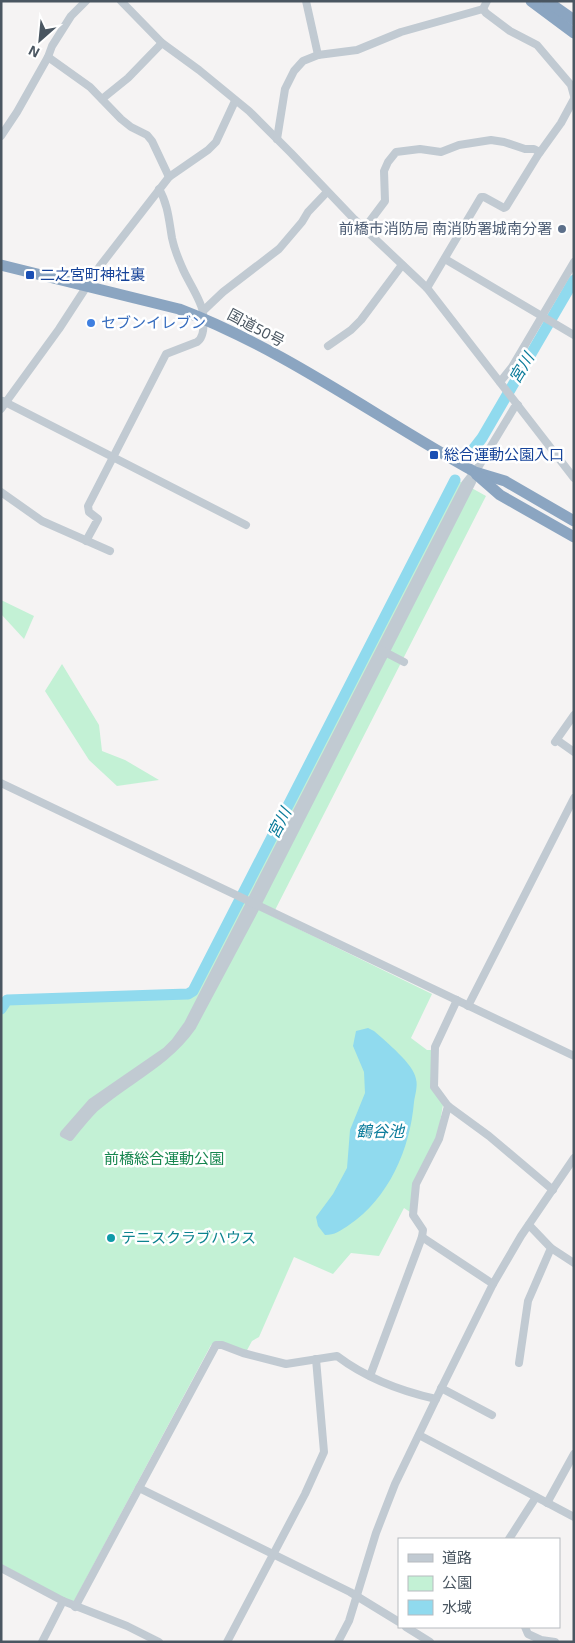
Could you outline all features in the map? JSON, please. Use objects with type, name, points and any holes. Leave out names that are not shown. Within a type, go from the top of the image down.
[{"type":"highway","points":[[531,1],[574,33]]},
{"type":"highway","points":[[547,1],[574,20]]},
{"type":"highway","name":"国道50号","points":[[1,265],[203,314],[475,472],[500,495],[574,537]]},
{"type":"highway","name":"国道50号","points":[[475,472],[505,481],[574,521]]},
{"type":"street","points":[[1,136],[17,112],[48,57],[52,46],[72,16],[86,1]]},
{"type":"street","points":[[120,1],[162,43],[199,70],[249,111],[364,229],[427,288],[574,478]]},
{"type":"street","points":[[306,1],[318,55]]},
{"type":"street","points":[[277,139],[287,83],[298,66],[303,62],[318,55],[357,50],[401,32],[482,9],[487,1]]},
{"type":"street","points":[[427,288],[481,197],[504,208],[506,207],[540,152],[558,129],[574,97],[571,84],[537,45],[510,31],[482,9]]},
{"type":"street","points":[[102,99],[128,78],[162,43]]},
{"type":"street","points":[[48,57],[90,87],[120,119],[147,135],[152,141],[169,177]]},
{"type":"street","points":[[235,100],[216,142],[169,177],[159,189],[100,266],[88,287],[3,404],[246,525]]},
{"type":"street","points":[[364,229],[385,201],[384,171],[396,152],[414,149],[441,152],[459,146],[491,140],[525,149],[534,148],[540,152]]},
{"type":"street","points":[[86,541],[98,519],[87,508],[166,354],[200,340],[203,314],[182,269],[173,240],[163,195],[159,189]]},
{"type":"street","points":[[203,314],[223,292],[279,249],[327,192]]},
{"type":"street","points":[[445,259],[574,335]]},
{"type":"street","points":[[502,385],[574,262]]},
{"type":"street","points":[[328,346],[351,330],[361,320],[402,265]]},
{"type":"street","points":[[251,902],[196,1021],[184,1039],[168,1055],[96,1107],[70,1137],[64,1134],[92,1102],[166,1051],[175,1042],[194,1015],[251,902],[383,651],[465,484],[475,472],[514,408],[515,402]]},
{"type":"street","points":[[1,492],[42,521],[110,551]]},
{"type":"street","points":[[383,651],[404,662]]},
{"type":"street","points":[[574,715],[556,741],[574,752]]},
{"type":"street","points":[[1,783],[574,1056]]},
{"type":"street","points":[[468,1006],[574,798]]},
{"type":"street","points":[[457,1000],[435,1047],[434,1087],[448,1106],[489,1136],[553,1190]]},
{"type":"street","points":[[370,1376],[422,1237],[423,1230],[413,1215],[416,1184],[439,1140],[448,1106]]},
{"type":"street","points":[[338,1642],[349,1621],[376,1533],[395,1484],[441,1388],[494,1284],[529,1225],[574,1158]]},
{"type":"street","points":[[529,1225],[551,1248],[574,1263]]},
{"type":"street","points":[[422,1237],[494,1284]]},
{"type":"street","points":[[519,1363],[528,1301],[551,1248]]},
{"type":"street","points":[[75,1607],[216,1345],[222,1345],[243,1354],[286,1364],[337,1356],[350,1366],[408,1393],[436,1399]]},
{"type":"street","points":[[227,1642],[305,1494],[324,1452],[316,1359]]},
{"type":"street","points":[[441,1388],[492,1414]]},
{"type":"street","points":[[419,1435],[574,1517]]},
{"type":"street","points":[[547,1503],[574,1454]]},
{"type":"street","points":[[139,1488],[356,1596],[398,1621]]},
{"type":"street","points":[[510,1538],[536,1497]]},
{"type":"street","points":[[1,1568],[75,1607],[127,1626],[160,1642]]},
{"type":"street","points":[[42,1642],[63,1601]]},
{"type":"street","points":[[408,1628],[430,1642]]},
{"type":"street","points":[[525,1628],[528,1634],[540,1640],[556,1642]]},
{"type":"green space","name":"前橋総合運動公園","points":[[459,481],[486,496],[272,916],[432,994],[411,1038],[427,1050],[432,1050],[433,1088],[443,1105],[437,1139],[429,1155],[410,1212],[404,1208],[379,1256],[351,1253],[333,1274],[294,1257],[259,1337],[252,1341],[246,1352],[216,1342],[211,1345],[73,1603],[1,1564],[1,1015],[8,1002],[195,996],[242,901]]},
{"type":"green space","points":[[1,600],[34,616],[24,639],[1,614]]},
{"type":"green space","points":[[62,664],[99,725],[102,751],[125,760],[159,780],[117,786],[89,760],[45,691]]},
{"type":"water","name":"鶴谷池","points":[[368,1028],[374,1031],[398,1053],[414,1073],[417,1085],[412,1120],[402,1154],[386,1187],[363,1214],[340,1231],[325,1235],[318,1226],[316,1217],[333,1194],[347,1168],[350,1130],[365,1093],[364,1072],[353,1046],[356,1031]]},
{"type":"waterway","name":"宮川","points":[[468,456],[482,438],[574,280]]},
{"type":"waterway","name":"宮川","points":[[1,1009],[7,1000],[188,994],[193,991],[455,480]]},
{"type":"place","name":"前橋市消防局 南消防署城南分署","points":[[562,229]]},
{"type":"place","name":"二之宮町神社裏","points":[[30,275]]},
{"type":"place","name":"セブンイレブン","points":[[91,323]]},
{"type":"place","name":"総合運動公園入口","points":[[434,455]]},
{"type":"place","name":"テニスクラブハウス","points":[[111,1238]]}]
